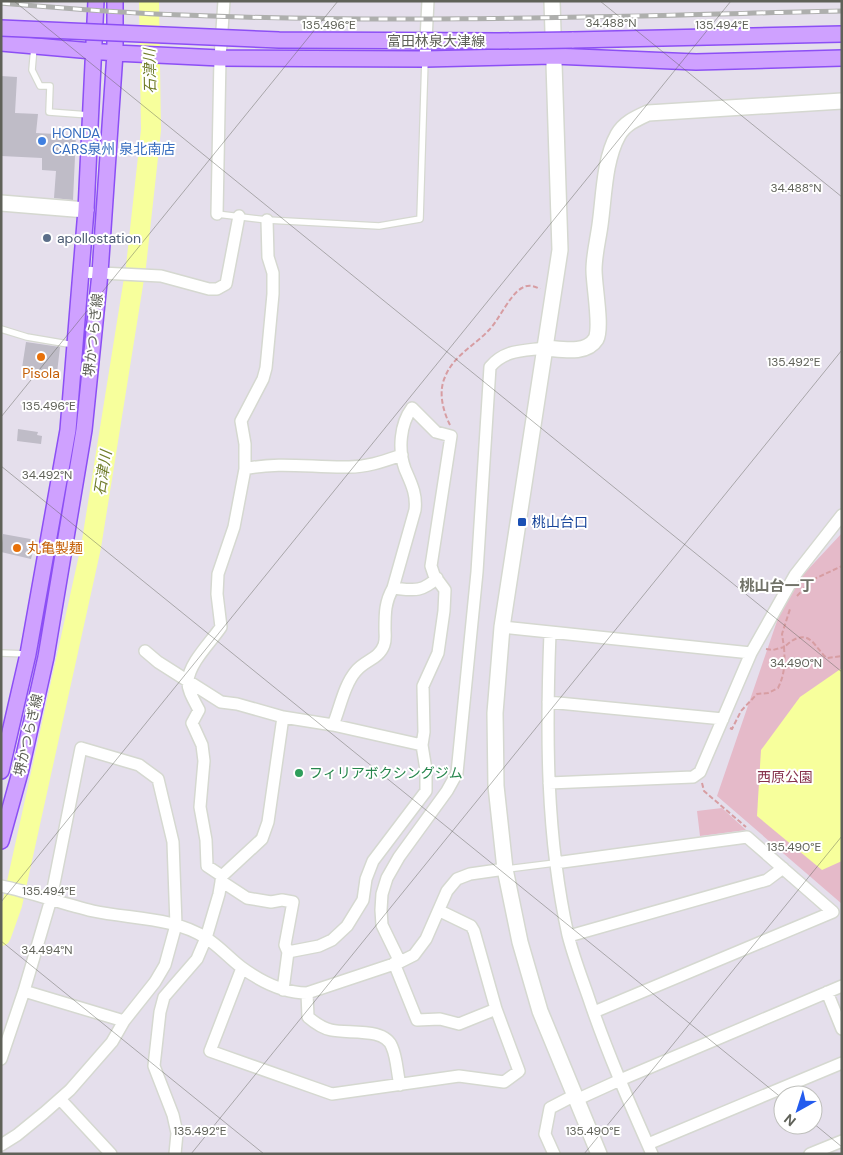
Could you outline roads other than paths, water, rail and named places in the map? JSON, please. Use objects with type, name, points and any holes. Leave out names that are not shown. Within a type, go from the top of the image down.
[{"type":"main road","name":"堺かつらぎ線","points":[[1,771],[28,654],[68,430],[86,210],[96,1]]},
{"type":"main road","name":"堺かつらぎ線","points":[[1,842],[20,769],[47,648],[84,430],[107,273],[120,53],[115,1]]},
{"type":"main road","name":"富田林泉大津線","points":[[1,28],[279,40],[499,41],[842,34]]},
{"type":"main road","points":[[1,43],[120,53],[220,58],[425,59],[553,56],[696,62],[842,58]]},
{"type":"street","points":[[217,214],[220,58],[224,1]]},
{"type":"street","points":[[425,59],[428,1]]},
{"type":"street","points":[[552,1],[560,250],[502,628],[495,713],[496,786],[505,869],[520,942],[540,1010],[599,1154]]},
{"type":"street","points":[[496,1009],[459,1024],[440,1019],[417,1020],[382,925],[381,910],[382,894],[387,878],[399,857],[447,791],[457,773],[477,572],[490,367],[497,359],[507,353],[546,348],[572,350],[591,344],[596,338],[598,324],[594,270],[610,154],[619,134],[630,122],[648,113],[842,101]]},
{"type":"street","points":[[1,202],[86,210]]},
{"type":"street","points":[[81,272],[161,276],[209,289],[217,289],[226,284],[239,216]]},
{"type":"street","points":[[267,220],[268,257],[273,274],[273,294],[266,368],[263,379],[241,421],[245,444],[245,469],[234,527],[218,574],[217,594],[221,627],[195,660],[188,681],[199,710],[192,723],[202,745],[204,761],[200,807],[206,840],[207,866],[247,898],[271,902],[282,900],[293,902],[285,946],[288,952],[283,990]]},
{"type":"street","points":[[288,952],[319,946],[332,940],[347,926],[359,910],[363,900],[366,879],[373,861],[426,791],[426,770],[422,745],[424,732],[423,686],[438,654],[445,590],[431,566],[451,436],[436,432],[412,408],[406,416],[402,429],[402,455],[417,499],[393,588],[387,598],[385,643],[381,652],[376,657],[356,671],[333,725]]},
{"type":"street","points":[[245,469],[267,465],[349,467],[375,464],[402,455]]},
{"type":"street","points":[[549,783],[693,777],[700,772],[726,723],[751,652],[795,575],[842,514]]},
{"type":"street","points":[[393,588],[414,590],[428,587],[437,578]]},
{"type":"street","points":[[502,628],[751,652]]},
{"type":"street","points":[[550,633],[548,702],[549,783],[555,863],[569,936],[594,1012],[620,1080],[650,1149],[842,1063]]},
{"type":"street","points":[[145,651],[158,662],[221,702],[237,704],[283,717],[333,725],[422,745]]},
{"type":"street","points":[[548,702],[726,723]]},
{"type":"street","points":[[175,1154],[177,1134],[173,1115],[154,1066],[160,1012],[164,997],[197,959],[206,938],[222,879],[262,839],[268,822],[283,717]]},
{"type":"street","points":[[1,1060],[24,991],[51,899],[81,748],[140,765],[158,779],[173,842],[176,925],[165,965],[155,982],[124,1021],[112,1042],[60,1099],[17,1135],[1,1145]]},
{"type":"street","points":[[555,863],[747,837],[782,868],[837,910],[594,1012]]},
{"type":"street","points":[[569,936],[767,880],[782,868]]},
{"type":"street","points":[[3,886],[92,911],[176,925],[206,938],[242,968],[283,990],[295,993],[307,992],[397,963],[414,955],[420,949],[440,911],[447,891],[457,879],[470,874],[505,869]]},
{"type":"street","points":[[242,968],[210,1050],[332,1094],[459,1076],[504,1082],[519,1071],[496,1009],[474,931],[471,926],[440,911]]},
{"type":"street","points":[[554,1154],[545,1134],[550,1108],[842,986]]},
{"type":"street","points":[[24,991],[124,1021]]},
{"type":"street","points":[[307,992],[308,1017],[317,1025],[332,1030],[374,1033],[385,1038],[392,1045],[400,1085]]},
{"type":"street","points":[[827,992],[842,1029]]},
{"type":"street","points":[[60,1099],[111,1154]]},
{"type":"street","points":[[810,1154],[842,1141]]},
{"type":"lane","points":[[34,46],[32,70],[40,86],[50,86],[49,112],[91,115]]},
{"type":"lane","points":[[217,214],[267,220],[380,226],[420,219],[425,59]]},
{"type":"lane","points":[[1,329],[26,338],[74,345]]},
{"type":"lane","points":[[1,652],[28,654]]},
{"type":"lane","points":[[505,869],[555,863]]},
{"type":"waterway","name":"石津川","points":[[1,936],[12,905],[91,547],[136,266],[151,130],[149,1]]},
{"type":"railway","points":[[1,3],[160,14],[347,19],[595,17],[842,11]]},
{"type":"place","name":"HONDA CARS泉州 泉北南店","points":[[42,141]]},
{"type":"place","name":"apollostation","points":[[47,238]]},
{"type":"place","name":"Pisola","points":[[41,357]]},
{"type":"place","name":"桃山台口","points":[[522,522]]},
{"type":"place","name":"丸亀製麺","points":[[17,548]]},
{"type":"place","name":"フィリアボクシングジム","points":[[299,773]]},
{"type":"district","name":"桃山台一丁","points":[[777,586]]},
{"type":"park label","name":"西原公園","points":[[785,777]]}]
